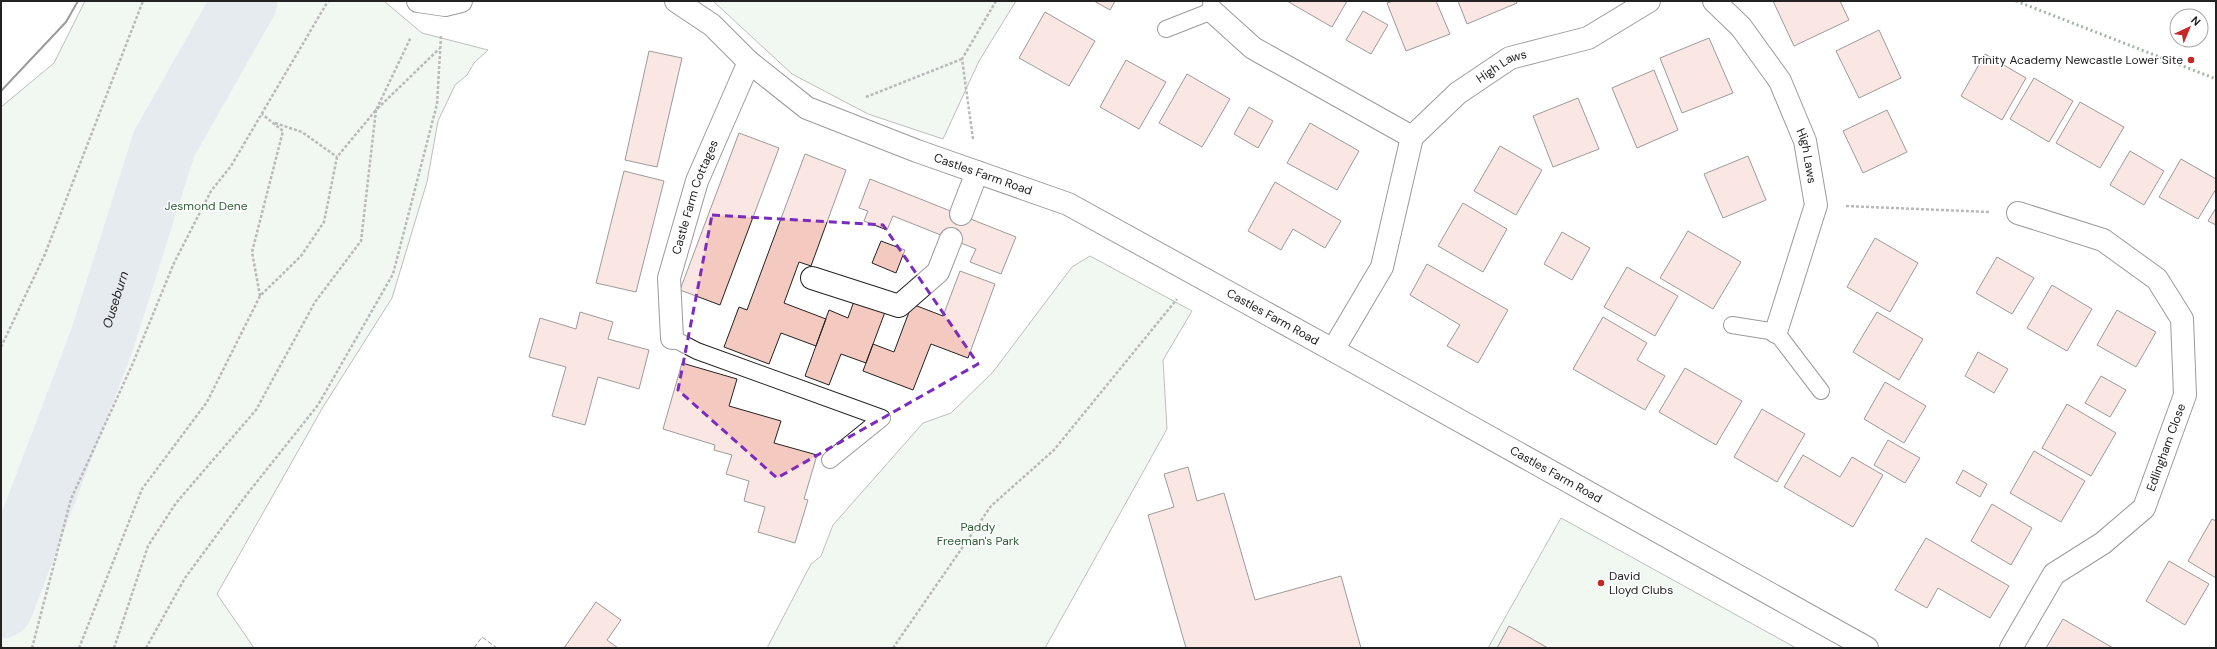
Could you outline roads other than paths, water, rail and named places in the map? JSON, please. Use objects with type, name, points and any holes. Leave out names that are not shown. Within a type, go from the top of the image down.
[{"type":"street","points":[[418,1],[445,5],[461,1]]},
{"type":"street","name":"Castles Farm Road","points":[[676,1],[712,25],[749,62],[807,108],[917,152],[1068,204],[1867,648]]},
{"type":"street","name":"High Laws","points":[[1412,137],[1458,93],[1510,58],[1588,38],[1650,1]]},
{"type":"street","name":"High Laws","points":[[1714,1],[1741,27],[1780,81],[1805,141],[1816,205],[1776,332]]},
{"type":"street","points":[[1211,6],[1254,48],[1412,137],[1382,267],[1333,350]]},
{"type":"street","name":"Castle Farm Cottages","points":[[672,338],[669,278],[697,181],[749,62]]},
{"type":"street","points":[[961,214],[977,172]]},
{"type":"street","name":"Edlingham Close","points":[[2011,648],[2054,574],[2103,543],[2144,508],[2185,395],[2182,319],[2157,280],[2103,240],[2018,213]]},
{"type":"street","points":[[812,278],[899,306],[938,272],[951,240]]},
{"type":"lane","points":[[1166,30],[1211,6]]},
{"type":"lane","points":[[1732,325],[1776,332],[1821,391]]},
{"type":"lane","points":[[672,338],[697,351],[882,418],[830,460]]},
{"type":"waterway","name":"Ouseburn","points":[[1,606],[102,340],[164,144],[245,1]]},
{"type":"place","name":"Trinity Academy Newcastle Lower Site","points":[[2191,60]]},
{"type":"place","name":"David Lloyd Clubs","points":[[1601,583]]},
{"type":"park label","name":"Jesmond Dene","points":[[206,206]]},
{"type":"park label","name":"Paddy Freeman's Park","points":[[978,534]]}]
